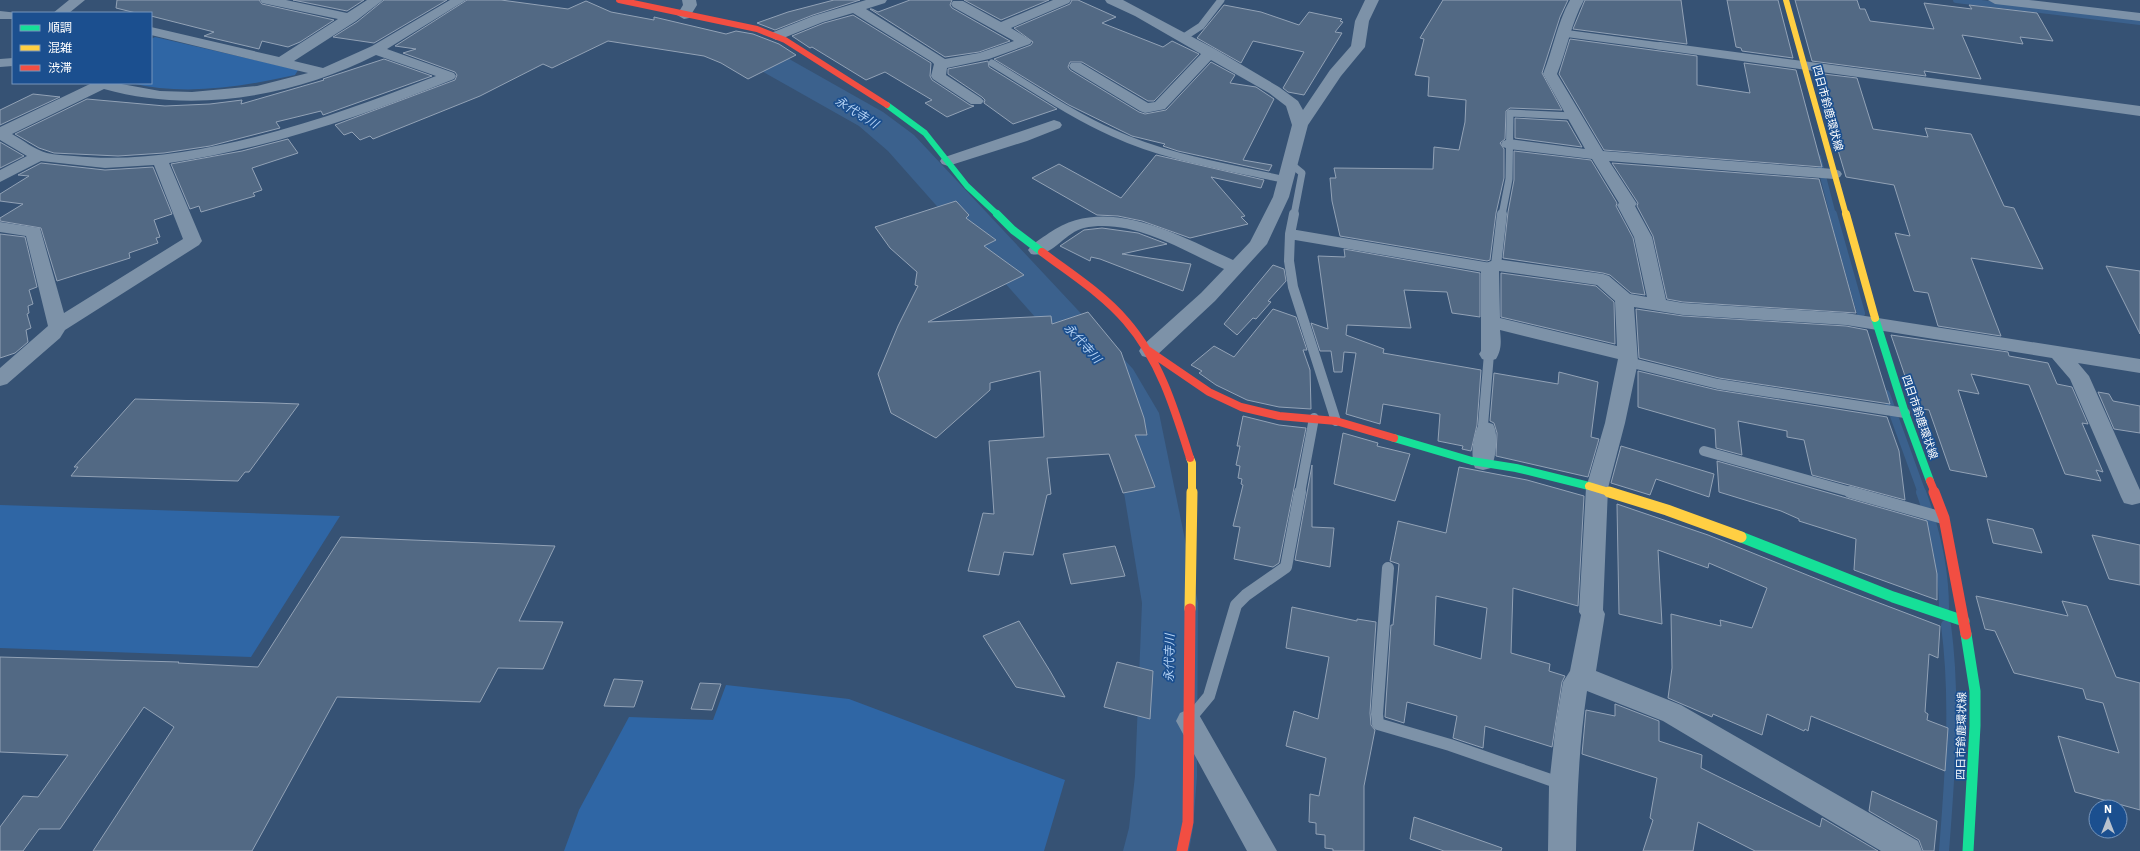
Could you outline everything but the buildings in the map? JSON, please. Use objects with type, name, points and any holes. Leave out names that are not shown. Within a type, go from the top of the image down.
[{"type":"street","points":[[61,12],[78,0]]},
{"type":"street","points":[[267,0],[351,18]]},
{"type":"street","points":[[282,62],[351,18],[376,0]]},
{"type":"street","points":[[0,133],[100,84],[137,93],[202,96],[264,88],[324,72],[375,50],[459,0]]},
{"type":"street","points":[[620,0],[684,15],[744,26],[776,36],[909,120],[926,133],[967,186],[1013,230],[1116,312],[1127,322],[1149,351],[1157,373],[1173,405],[1192,463],[1188,822],[1182,851]]},
{"type":"street","points":[[684,15],[690,5],[689,0]]},
{"type":"street","points":[[776,36],[818,19],[880,0]]},
{"type":"street","points":[[1001,27],[1064,0]]},
{"type":"street","points":[[1112,0],[1140,13],[1184,37],[1274,90],[1293,104],[1300,125]]},
{"type":"street","points":[[1149,351],[1208,297],[1258,244],[1281,197],[1289,172],[1300,125],[1336,73],[1358,47],[1362,21],[1372,0]]},
{"type":"street","points":[[1577,0],[1569,14],[1558,54],[1550,74],[1573,116],[1628,204],[1626,205],[1643,237],[1658,305]]},
{"type":"street","name":"四日市鈴鹿環状線","points":[[1786,0],[1833,174],[1876,323],[1904,413],[1944,518],[1964,621],[1975,691],[1975,726],[1968,851]]},
{"type":"street","points":[[1995,0],[2140,17]]},
{"type":"street","points":[[941,64],[963,62],[989,56],[1025,41],[958,4]]},
{"type":"street","points":[[855,8],[937,59],[941,64]]},
{"type":"street","points":[[0,15],[12,15]]},
{"type":"street","points":[[152,31],[324,72]]},
{"type":"street","points":[[1660,46],[2140,111]]},
{"type":"street","points":[[0,133],[40,156],[81,162],[106,163],[160,160],[244,144],[320,124],[395,98],[449,76],[375,50]]},
{"type":"street","points":[[1076,66],[1145,108],[1160,106],[1210,52]]},
{"type":"street","points":[[0,63],[12,62]]},
{"type":"street","points":[[941,64],[938,76],[976,101]]},
{"type":"street","points":[[948,161],[1021,138],[1054,125]]},
{"type":"street","points":[[1509,144],[1597,155],[1833,174]]},
{"type":"street","points":[[0,177],[40,156]]},
{"type":"street","points":[[0,379],[53,334],[58,326],[193,241],[160,160]]},
{"type":"street","points":[[1037,250],[1081,223],[1124,222],[1164,237],[1236,268]]},
{"type":"street","points":[[0,227],[34,232],[58,326]]},
{"type":"street","points":[[1489,354],[1492,351],[1493,266],[1603,280],[1624,300],[1683,309],[1834,318],[1876,323],[2140,366]]},
{"type":"street","points":[[1562,851],[1563,785],[1569,722],[1576,682],[1582,676],[1593,614],[1591,612],[1597,488],[1615,423],[1628,359],[1624,300]]},
{"type":"street","points":[[1492,322],[1628,359]]},
{"type":"street","points":[[1149,351],[1209,392],[1228,402],[1264,413],[1336,421],[1472,461],[1494,463],[1597,488],[1683,515],[1810,567],[1934,612],[1964,621]]},
{"type":"street","points":[[2057,352],[2079,376],[2132,497]]},
{"type":"street","points":[[1483,462],[1486,429]]},
{"type":"street","points":[[1582,676],[1672,713],[1908,851]]},
{"type":"street","points":[[1190,721],[1263,851]]},
{"type":"lane","points":[[1184,37],[1201,26],[1221,0]]},
{"type":"lane","points":[[1563,33],[1660,46]]},
{"type":"lane","points":[[992,62],[1091,123],[1152,148],[1186,159],[1302,173],[1290,234],[1289,261],[1293,287],[1336,421]]},
{"type":"lane","points":[[1290,234],[1493,266],[1509,179],[1510,113],[1573,116]]},
{"type":"lane","points":[[1486,429],[1483,425],[1489,354]]},
{"type":"lane","points":[[1628,359],[1718,384],[1904,413]]},
{"type":"lane","points":[[1190,721],[1209,696],[1236,605],[1246,595],[1286,567],[1314,418]]},
{"type":"lane","points":[[1704,451],[1944,518]]},
{"type":"lane","points":[[1388,568],[1377,714],[1378,724],[1450,745],[1563,785]]},
{"type":"shaded area","points":[[155,37],[298,70],[295,75],[254,83],[213,88],[172,89],[136,84],[152,84],[152,38]]},
{"type":"shaded area","points":[[0,505],[340,516],[251,657],[0,648]]},
{"type":"shaded area","points":[[726,685],[849,699],[1065,780],[1044,851],[564,851],[579,810],[629,717],[713,720]]},
{"type":"waterway","points":[[1956,0],[2140,22]]},
{"type":"waterway","name":"永代寺川","points":[[714,43],[763,58],[871,119],[901,143],[1117,380],[1135,413],[1170,603],[1166,776],[1161,828],[1156,851]]},
{"type":"waterway","points":[[1818,157],[1833,215]]},
{"type":"waterway","points":[[1833,214],[1861,313]]},
{"type":"waterway","points":[[1886,394],[1922,493]]},
{"type":"waterway","points":[[1921,492],[1938,549],[1944,593],[1944,608]]},
{"type":"waterway","points":[[1944,851],[1951,738],[1951,682],[1946,625]]},
{"type":"traffic: fast","points":[[887,105],[925,133],[967,186],[1013,230],[1042,252]]},
{"type":"traffic: fast","points":[[1875,318],[1905,413],[1930,481]]},
{"type":"traffic: fast","points":[[1394,438],[1472,461],[1516,468],[1589,486]]},
{"type":"traffic: fast","points":[[1741,537],[1893,597],[1964,621]]},
{"type":"traffic: fast","points":[[1966,634],[1975,691],[1975,726],[1968,851]]},
{"type":"traffic: slow","points":[[1786,0],[1875,318]]},
{"type":"traffic: slow","points":[[1190,458],[1192,463],[1190,609]]},
{"type":"traffic: slow","points":[[1589,486],[1667,510],[1741,537]]},
{"type":"traffic: jam","points":[[619,0],[757,29],[785,40],[887,105]]},
{"type":"traffic: jam","points":[[1042,252],[1107,302],[1117,311],[1138,336],[1165,386],[1190,458]]},
{"type":"traffic: jam","points":[[1149,351],[1209,392],[1241,407],[1279,416],[1336,421],[1394,438]]},
{"type":"traffic: jam","points":[[1930,481],[1944,518],[1966,634]]},
{"type":"traffic: jam","points":[[1182,851],[1188,822],[1190,609]]}]
